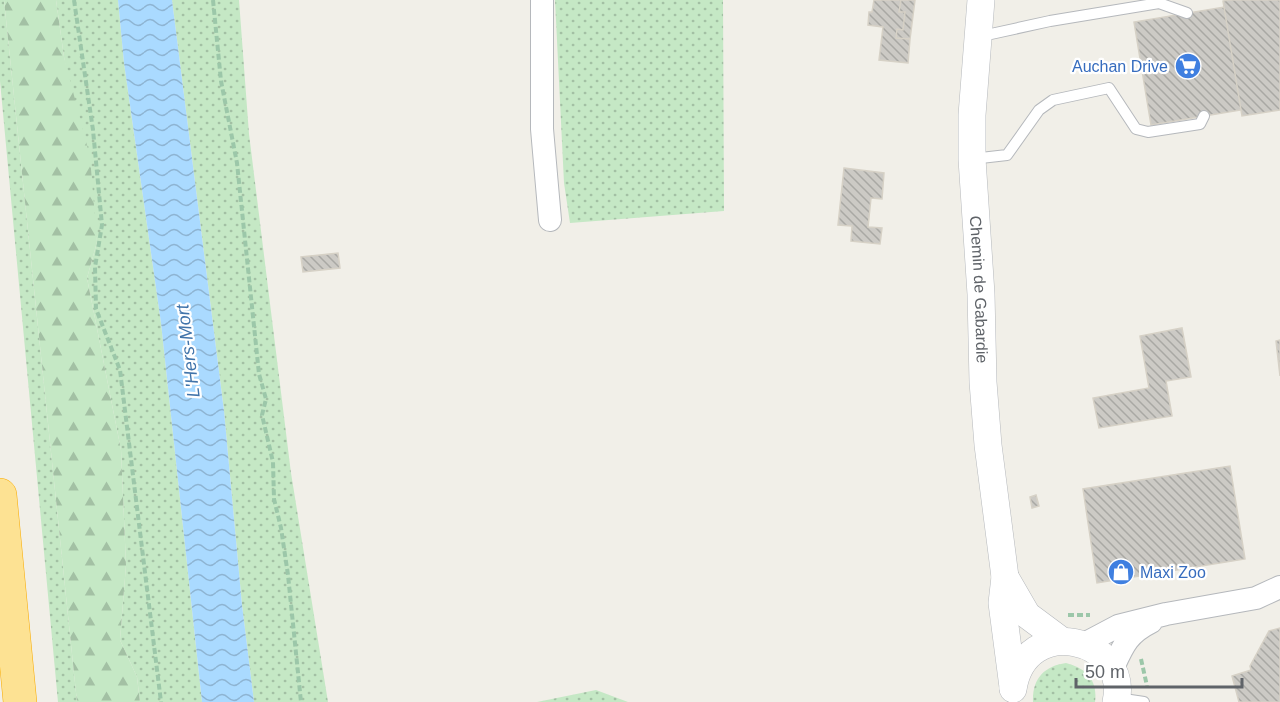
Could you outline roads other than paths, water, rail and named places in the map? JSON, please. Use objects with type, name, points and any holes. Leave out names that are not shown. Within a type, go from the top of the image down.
[{"type":"highway","points":[[0,495],[20,702]]},
{"type":"street","points":[[542,0],[542,129],[550,220]]},
{"type":"street","name":"Chemin de Gabardie","points":[[981,0],[972,115],[972,159],[981,294],[983,382],[988,445],[1005,577],[1002,603],[1013,694]]},
{"type":"street","name":"Chemin de Gabardie","points":[[1005,577],[1027,615],[1104,658],[1112,670]]},
{"type":"street","points":[[1013,694],[1017,673],[1024,660],[1035,650],[1048,644],[1073,642],[1118,626],[1166,614],[1256,598],[1280,587]]},
{"type":"street","points":[[1117,700],[1117,684],[1112,670],[1128,637],[1137,629],[1166,614]]},
{"type":"lane","points":[[978,32],[991,34],[1050,21],[1159,3],[1187,13]]},
{"type":"lane","points":[[972,159],[1007,155],[1039,110],[1053,99],[1108,88],[1136,129],[1148,132],[1200,124],[1204,116]]},
{"type":"lane","points":[[1117,700],[1144,702]]},
{"type":"water","name":"L'Hers-Mort","points":[[118,0],[172,0],[224,411],[242,605],[254,702],[202,702],[161,323],[124,63]]},
{"type":"place","name":"Auchan Drive","points":[[1188,66]]},
{"type":"place","name":"Maxi Zoo","points":[[1121,572]]}]
